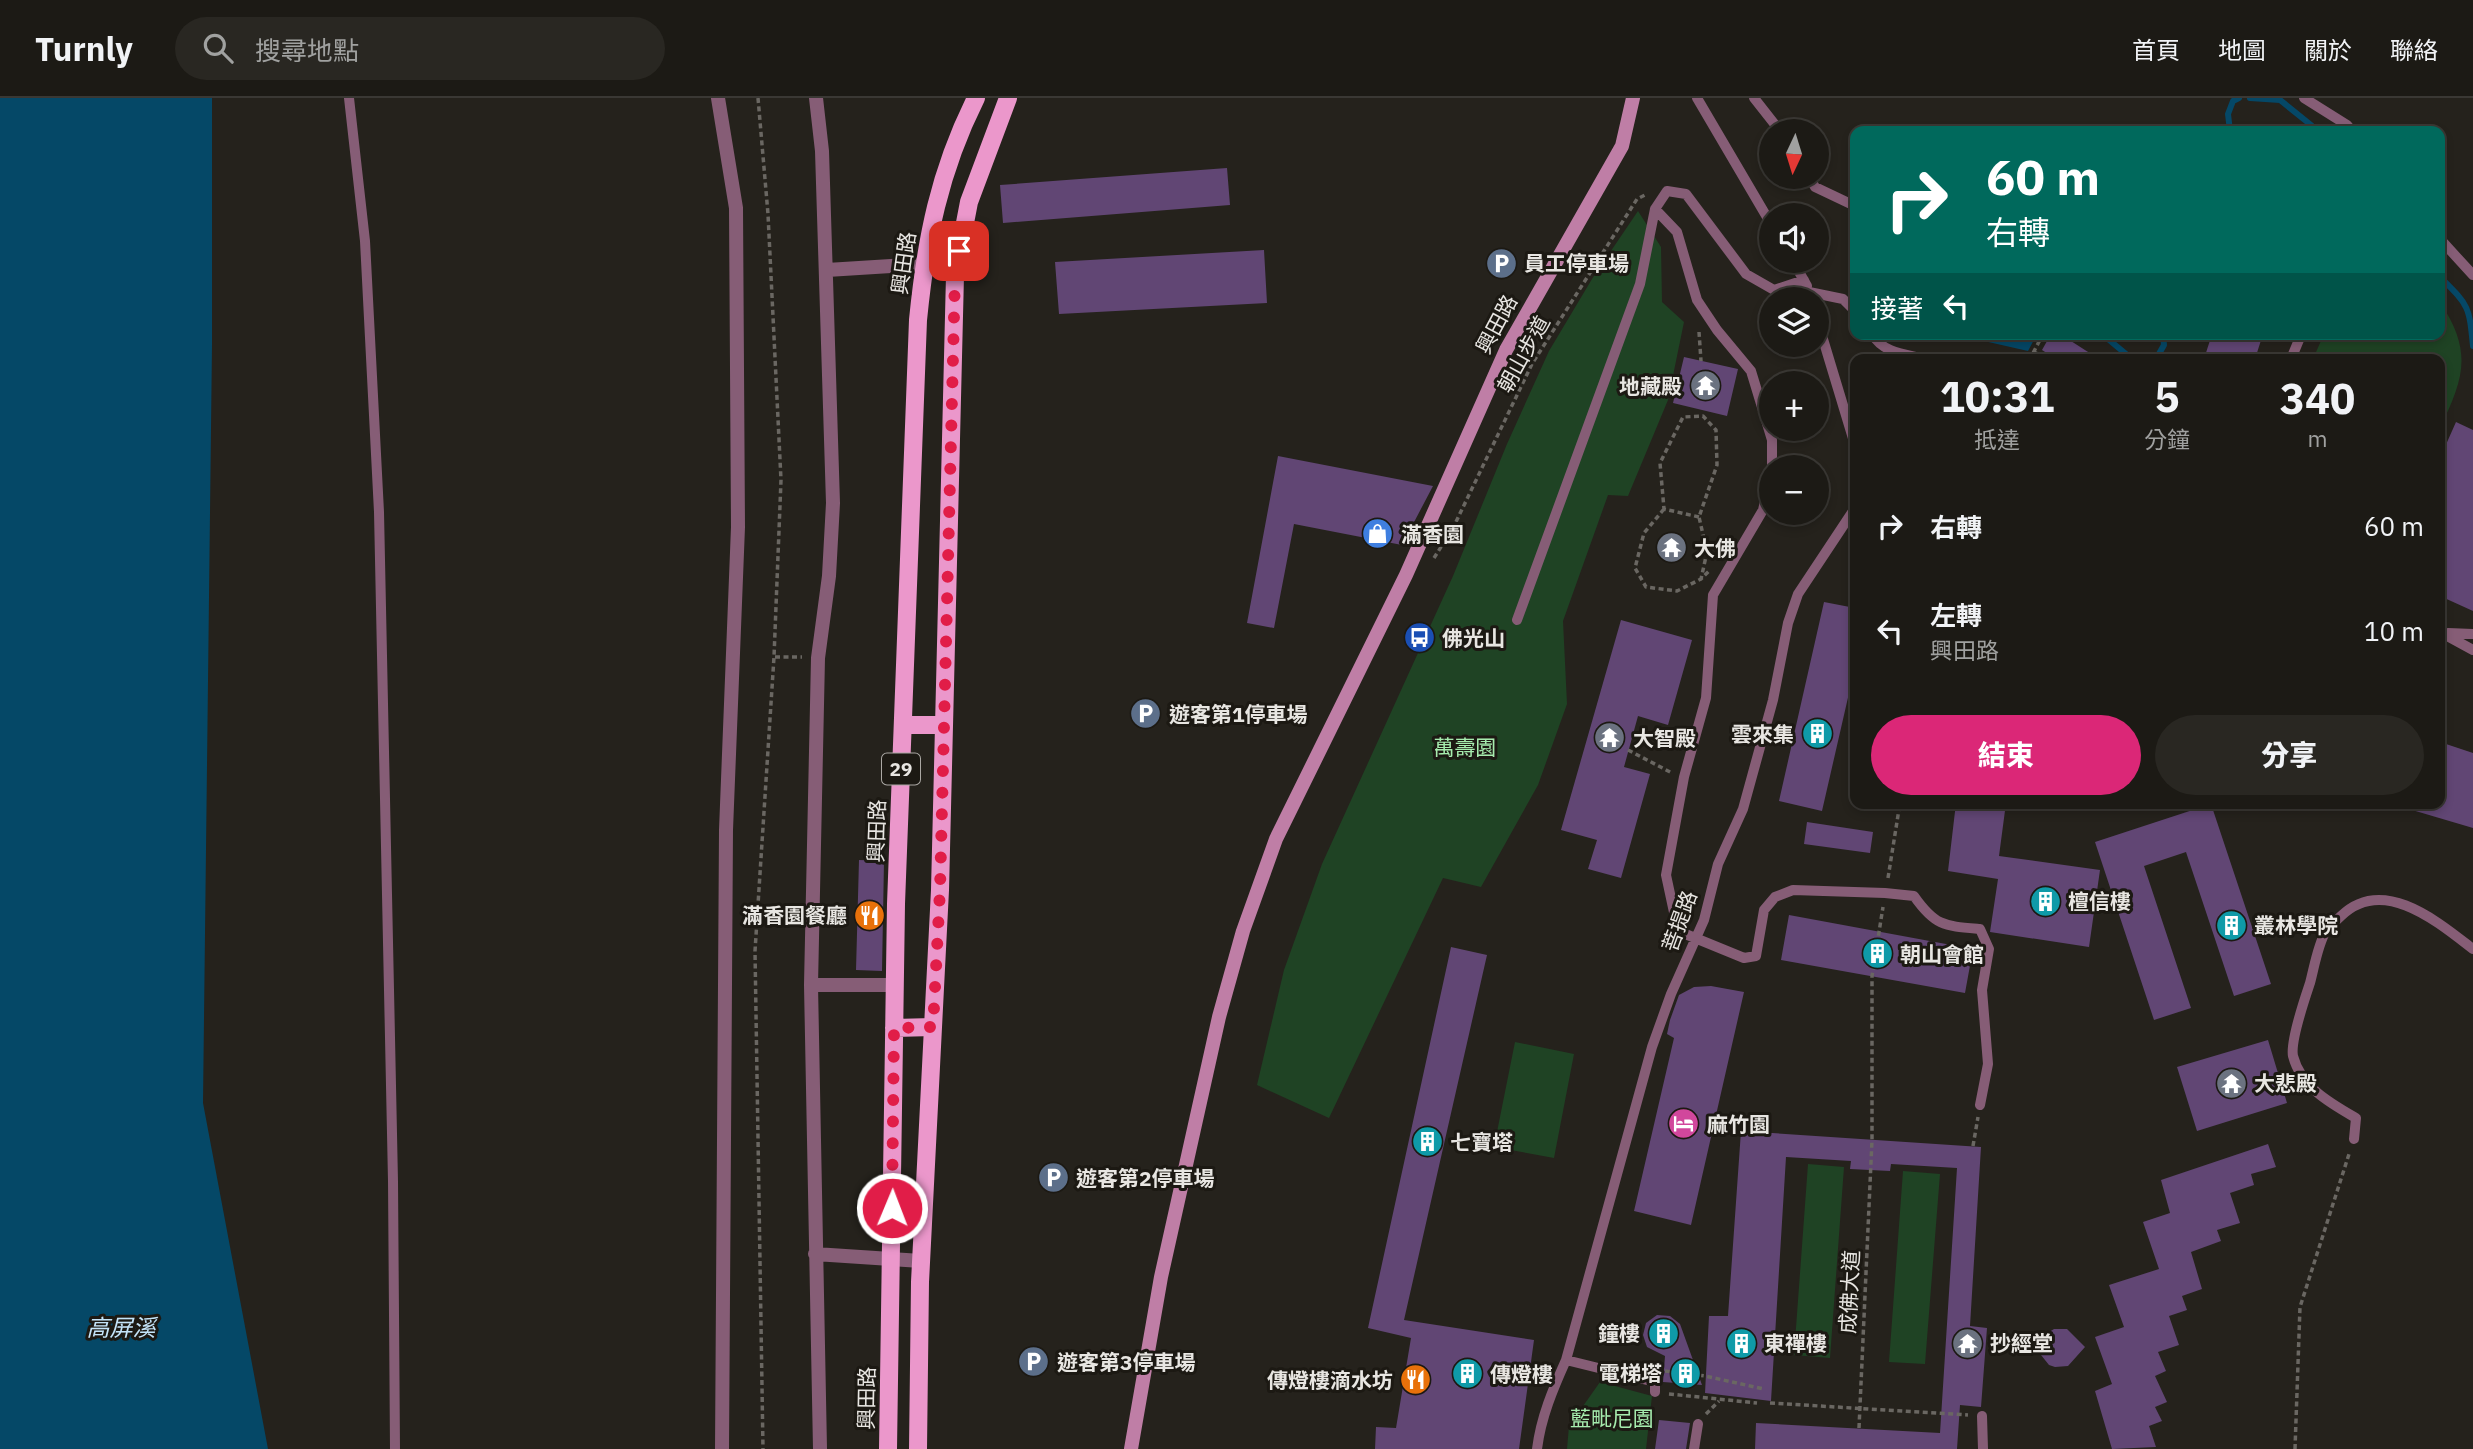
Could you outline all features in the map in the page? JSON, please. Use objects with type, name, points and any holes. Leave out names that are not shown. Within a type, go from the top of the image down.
[{"type":"main road","name":"興田路","points":[[888,1449],[895,985],[918,320],[923,264],[936,198],[964,122],[976,98]]},
{"type":"main road","name":"29","points":[[918,1449],[921,1261],[940,890],[955,275],[969,202],[1008,98]]},
{"type":"main road","points":[[902,725],[944,725]]},
{"type":"main road","points":[[894,1028],[933,1027]]},
{"type":"street","points":[[718,98],[736,208],[738,513],[726,830],[722,1449]]},
{"type":"street","points":[[816,98],[822,151],[833,502],[830,576],[818,658],[811,985],[820,1449]]},
{"type":"street","name":"興田路","points":[[1131,1449],[1161,1277],[1219,1017],[1243,930],[1276,839],[1406,575],[1506,350],[1622,146],[1633,98]]},
{"type":"street","points":[[827,270],[923,264]]},
{"type":"street","points":[[811,985],[895,985]]},
{"type":"street","points":[[815,1254],[921,1261]]},
{"type":"lane","points":[[349,98],[365,241],[379,512],[396,1449]]},
{"type":"lane","points":[[1697,98],[1759,204]]},
{"type":"lane","points":[[1754,98],[1771,119]]},
{"type":"lane","points":[[2304,98],[2348,126]]},
{"type":"lane","points":[[1819,189],[1850,204]]},
{"type":"lane","points":[[1517,620],[1640,284],[1655,209],[1667,191],[1686,194],[1746,274],[1774,290],[1804,280]]},
{"type":"lane","points":[[1655,209],[1677,232],[1697,300],[1717,330],[1751,371],[1772,440],[1772,455]]},
{"type":"lane","points":[[2445,244],[2472,273]]},
{"type":"lane","points":[[1800,273],[1807,287]]},
{"type":"lane","points":[[1829,298],[1843,299],[1850,306]]},
{"type":"lane","points":[[1876,340],[1890,351],[1904,354]]},
{"type":"lane","points":[[1828,357],[1850,429]]},
{"type":"lane","name":"菩提路","points":[[1537,1449],[1552,1390],[1566,1360],[1653,1047],[1671,994],[1704,920],[1718,864],[1743,809],[1773,700],[1788,623],[1798,594],[1850,516]]},
{"type":"lane","points":[[1759,517],[1713,595],[1706,698],[1684,777],[1666,874],[1678,931],[1749,959],[1756,957],[1764,910],[1775,897],[1793,890],[1914,896],[1928,916],[1950,927],[1980,929],[1989,948],[1982,990],[1989,1064],[1980,1105]]},
{"type":"lane","points":[[2445,632],[2473,634]]},
{"type":"lane","points":[[2445,634],[2473,650]]},
{"type":"lane","points":[[2354,1139],[2356,1118],[2324,1100],[2302,1076],[2292,1053],[2299,1017],[2326,931],[2346,911],[2367,901],[2404,903],[2428,915],[2473,949]]},
{"type":"lane","points":[[1566,1360],[1655,1382],[1655,1392]]},
{"type":"lane","points":[[1982,1416],[1983,1449]]},
{"type":"lane","points":[[1694,1449],[1698,1424]]},
{"type":"path","points":[[758,98],[768,214],[781,480],[774,657],[755,951],[763,1449]]},
{"type":"path","name":"朝山步道","points":[[1434,558],[1453,528],[1532,364],[1637,199],[1667,191]]},
{"type":"path","points":[[2033,354],[2040,340]]},
{"type":"path","points":[[2038,344],[2044,346]]},
{"type":"path","points":[[1702,579],[1707,552],[1699,517],[1717,465],[1716,430],[1703,416],[1683,417],[1660,463],[1664,509],[1644,533],[1635,568],[1646,587],[1677,591],[1702,579],[1710,569]]},
{"type":"path","points":[[1664,509],[1699,517]]},
{"type":"path","points":[[774,657],[818,658]]},
{"type":"path","points":[[1628,750],[1684,777]]},
{"type":"path","name":"成佛大道","points":[[1859,1429],[1870,1177],[1872,976],[1899,809]]},
{"type":"path","points":[[1973,1146],[1980,1105]]},
{"type":"path","points":[[2295,1449],[2300,1307],[2354,1139]]},
{"type":"path","points":[[1664,1371],[1705,1376],[1764,1389]]},
{"type":"path","points":[[1655,1392],[1757,1403]]},
{"type":"path","points":[[1770,1404],[1982,1416]]},
{"type":"green space","name":"萬壽園","points":[[1638,211],[1661,247],[1662,302],[1684,322],[1668,400],[1628,496],[1608,495],[1563,621],[1567,704],[1538,785],[1481,887],[1443,878],[1329,1118],[1257,1085],[1284,970],[1322,864],[1453,576],[1507,444],[1549,351],[1592,279]]},
{"type":"green space","points":[[2445,311],[2457,336],[2461,365],[2455,394],[2445,417],[2445,354],[2315,354],[2321,340],[2445,340]]},
{"type":"green space","points":[[1515,1042],[1574,1054],[1554,1158],[1494,1147]]},
{"type":"green space","points":[[1808,1164],[1844,1167],[1830,1358],[1794,1355]]},
{"type":"green space","points":[[1903,1171],[1940,1174],[1925,1364],[1889,1362]]},
{"type":"green space","name":"藍毗尼園","points":[[1600,1382],[1652,1396],[1646,1449],[1567,1449],[1569,1426]]},
{"type":"water","name":"高屏溪","points":[[0,98],[212,98],[212,345],[203,1103],[268,1449],[0,1449]]},
{"type":"water","points":[[1979,340],[2034,340],[2028,351]]},
{"type":"building","points":[[1227,168],[1230,205],[1003,223],[1000,185]]},
{"type":"building","points":[[1264,250],[1267,303],[1059,314],[1055,262]]},
{"type":"building","points":[[2048,340],[2069,340],[2091,354],[2048,354],[2042,350]]},
{"type":"building","points":[[2210,340],[2261,340],[2257,354],[2206,354]]},
{"type":"building","name":"地藏殿","points":[[1684,357],[1738,369],[1727,416],[1673,403]]},
{"type":"building","points":[[2456,422],[2473,430],[2473,611],[2445,598],[2445,447]]},
{"type":"building","name":"滿香園","points":[[1278,456],[1433,486],[1402,545],[1294,524],[1274,628],[1247,623]]},
{"type":"building","name":"雲來集","points":[[1824,602],[1850,607],[1850,689],[1822,811],[1779,801]]},
{"type":"building","name":"大智殿","points":[[1621,620],[1692,640],[1668,725],[1638,716],[1624,767],[1650,774],[1621,878],[1588,869],[1597,840],[1561,830]]},
{"type":"building","points":[[2445,744],[2473,753],[2473,828],[2409,809],[2445,809]]},
{"type":"building","name":"檀信樓","points":[[1955,809],[2005,809],[1999,856],[2100,870],[2089,947],[1990,932],[1998,879],[1948,871]]},
{"type":"building","name":"叢林學院","points":[[2196,809],[2213,809],[2271,984],[2234,996],[2186,852],[2144,866],[2191,1008],[2154,1020],[2095,842]]},
{"type":"building","points":[[1807,822],[1873,832],[1870,853],[1804,844]]},
{"type":"building","name":"滿香園餐廳","points":[[859,860],[884,861],[882,971],[856,970]]},
{"type":"building","name":"朝山會館","points":[[1789,915],[1973,949],[1965,993],[1781,960]]},
{"type":"building","points":[[1451,947],[1487,955],[1404,1320],[1534,1340],[1519,1449],[1375,1449],[1376,1427],[1396,1428],[1411,1338],[1368,1328]]},
{"type":"building","name":"麻竹園","points":[[1711,986],[1744,992],[1691,1225],[1634,1211],[1674,1038],[1667,1034],[1670,1020],[1679,995],[1694,987]]},
{"type":"building","name":"大悲殿","points":[[2268,1040],[2287,1103],[2197,1131],[2177,1067]]},
{"type":"building","points":[[1741,1131],[1981,1147],[1970,1326],[1987,1328],[1981,1407],[1960,1405],[1957,1449],[1755,1449],[1756,1423],[1940,1433],[1957,1168],[1891,1164],[1890,1171],[1850,1169],[1851,1161],[1786,1157],[1771,1401],[1705,1393],[1709,1316],[1728,1316]]},
{"type":"building","points":[[2268,1144],[2276,1167],[2251,1174],[2254,1185],[2230,1193],[2240,1223],[2217,1230],[2221,1241],[2191,1252],[2202,1289],[2182,1296],[2187,1310],[2169,1316],[2179,1345],[2158,1352],[2166,1371],[2155,1376],[2167,1402],[2155,1407],[2162,1421],[2149,1426],[2156,1447],[2112,1449],[2095,1391],[2112,1384],[2095,1337],[2124,1327],[2109,1285],[2159,1269],[2143,1222],[2170,1213],[2161,1180]]},
{"type":"building","points":[[1657,1315],[1670,1316],[1680,1324],[1702,1385],[1663,1382],[1665,1356],[1647,1347],[1643,1335],[1646,1323]]},
{"type":"building","points":[[2054,1329],[2067,1329],[2085,1347],[2068,1366],[2049,1365],[2041,1355],[2040,1342],[2043,1336]]},
{"type":"building","points":[[1659,1420],[1690,1423],[1686,1449],[1655,1449]]},
{"type":"waterway","points":[[2229,126],[2228,114],[2233,101],[2239,98]]},
{"type":"waterway","points":[[2250,98],[2280,100],[2312,126]]},
{"type":"waterway","points":[[2445,282],[2466,307],[2473,346]]},
{"type":"waterway","points":[[2109,340],[2126,354]]},
{"type":"waterway","points":[[2159,354],[2164,340]]},
{"type":"place","name":"員工停車場","points":[[1501,263]]},
{"type":"place","name":"地藏殿","points":[[1705,386]]},
{"type":"place","name":"滿香園","points":[[1378,534]]},
{"type":"place","name":"大佛","points":[[1671,548]]},
{"type":"place","name":"佛光山","points":[[1419,638]]},
{"type":"place","name":"遊客第1停車場","points":[[1146,714]]},
{"type":"place","name":"雲來集","points":[[1817,734]]},
{"type":"place","name":"大智殿","points":[[1610,738]]},
{"type":"place","name":"檀信樓","points":[[2045,901]]},
{"type":"place","name":"滿香園餐廳","points":[[870,915]]},
{"type":"place","name":"叢林學院","points":[[2231,925]]},
{"type":"place","name":"朝山會館","points":[[1877,954]]},
{"type":"place","name":"大悲殿","points":[[2231,1083]]},
{"type":"place","name":"麻竹園","points":[[1684,1124]]},
{"type":"place","name":"七寶塔","points":[[1427,1142]]},
{"type":"place","name":"遊客第2停車場","points":[[1053,1178]]},
{"type":"place","name":"鐘樓","points":[[1663,1333]]},
{"type":"place","name":"東禪樓","points":[[1741,1343]]},
{"type":"place","name":"抄經堂","points":[[1967,1343]]},
{"type":"place","name":"遊客第3停車場","points":[[1034,1362]]},
{"type":"place","name":"電梯塔","points":[[1685,1373]]},
{"type":"place","name":"傳燈樓","points":[[1467,1374]]},
{"type":"place","name":"傳燈樓滴水坊","points":[[1416,1380]]},
{"type":"route","points":[[892,1208],[894,1028],[933,1027],[940,890],[955,275],[959,251]]}]
